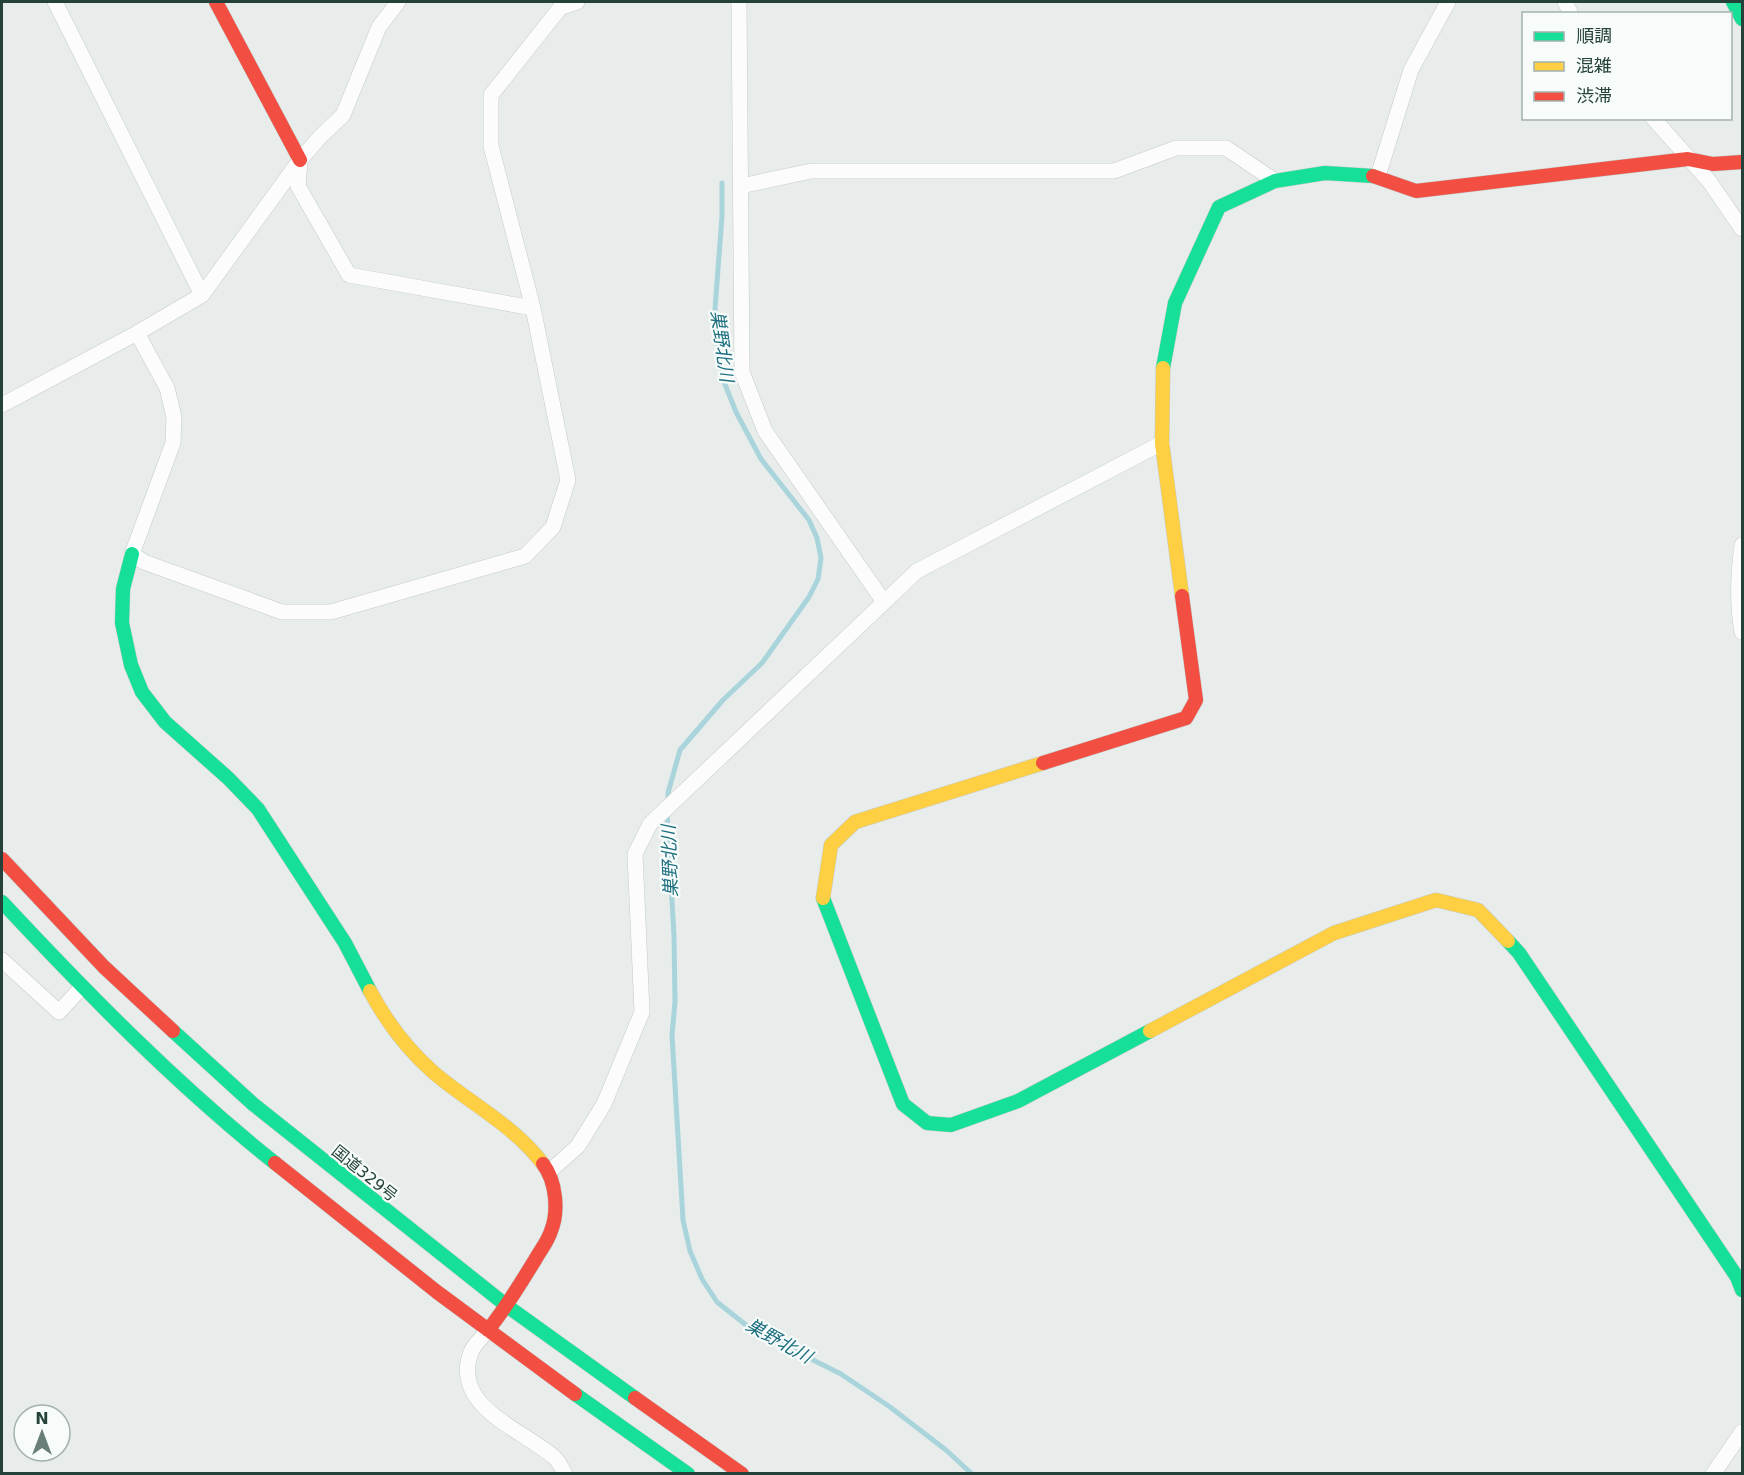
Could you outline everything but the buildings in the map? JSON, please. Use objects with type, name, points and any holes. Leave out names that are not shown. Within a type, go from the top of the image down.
[{"type":"main road","points":[[216,2],[300,160]]},
{"type":"main road","points":[[1733,2],[1743,19]]},
{"type":"main road","points":[[1743,162],[1713,164],[1688,159],[1416,191],[1378,176],[1325,173],[1275,181],[1219,207],[1175,303],[1163,365],[1162,443],[1196,700],[1186,718],[855,822],[831,845],[822,896],[903,1104],[927,1123],[951,1125],[1018,1101],[1334,933],[1436,900],[1478,910],[1519,953],[1737,1277],[1743,1290]]},
{"type":"main road","points":[[132,554],[122,592],[122,621],[125,646],[133,674],[150,705],[173,730],[242,790],[258,810],[345,943],[376,1002],[404,1044],[433,1072],[515,1134],[534,1152],[549,1172],[555,1200],[555,1218],[551,1233],[507,1306],[488,1330]]},
{"type":"main road","name":"国道329号","points":[[2,859],[104,967],[253,1104],[507,1306],[742,1473]]},
{"type":"main road","points":[[2,902],[82,987],[226,1124],[437,1292],[687,1473]]},
{"type":"street","points":[[55,2],[202,295]]},
{"type":"street","points":[[2,405],[137,333],[202,295],[300,160],[344,115],[379,27],[398,2]]},
{"type":"street","points":[[137,333],[167,388],[174,417],[174,442],[132,554],[144,562],[282,612],[331,612],[525,556],[553,526],[568,480],[533,308],[490,146],[490,95],[560,8],[577,2]]},
{"type":"street","points":[[739,2],[742,372],[765,431],[884,602]]},
{"type":"street","points":[[1378,176],[1412,70],[1448,2]]},
{"type":"street","points":[[1655,120],[1708,181],[1743,229]]},
{"type":"street","points":[[741,186],[811,171],[1114,171],[1176,148],[1226,148],[1275,181]]},
{"type":"street","points":[[300,160],[298,186],[349,275],[533,308]]},
{"type":"street","points":[[549,1172],[578,1146],[604,1104],[642,1012],[635,854],[650,824],[917,571],[1162,443]]},
{"type":"street","points":[[1743,545],[1738,570],[1739,616],[1743,632]]},
{"type":"street","points":[[2,960],[59,1012],[82,987]]},
{"type":"street","points":[[488,1330],[472,1350],[467,1369],[470,1388],[483,1405],[502,1422],[557,1459],[565,1473]]},
{"type":"street","points":[[1713,1473],[1743,1432]]},
{"type":"waterway","name":"巣野北川","points":[[668,803],[668,793],[680,750],[723,700],[762,663],[809,597],[818,579],[821,558],[817,538],[809,520],[761,459],[736,412],[724,382],[715,309],[722,216],[722,183]]},
{"type":"waterway","name":"巣野北川","points":[[667,813],[674,936],[675,1002],[672,1035],[683,1220],[690,1251],[702,1279],[717,1302],[751,1329],[841,1374],[890,1407],[946,1450],[972,1474]]},
{"type":"traffic: fast","points":[[1733,2],[1742,19]]},
{"type":"traffic: fast","points":[[1163,368],[1175,303],[1219,207],[1275,181],[1325,173],[1373,176]]},
{"type":"traffic: fast","points":[[132,554],[123,589],[122,623],[131,665],[142,692],[165,722],[228,778],[258,809],[345,943],[370,991]]},
{"type":"traffic: fast","points":[[823,898],[903,1104],[927,1123],[951,1125],[1018,1101],[1150,1031]]},
{"type":"traffic: fast","points":[[2,902],[134,1038],[203,1102],[275,1163]]},
{"type":"traffic: fast","points":[[1508,941],[1519,953],[1737,1277],[1742,1290]]},
{"type":"traffic: fast","points":[[173,1031],[253,1104],[507,1306],[635,1398]]},
{"type":"traffic: fast","points":[[575,1394],[688,1474]]},
{"type":"traffic: slow","points":[[1163,368],[1162,443],[1182,596]]},
{"type":"traffic: slow","points":[[823,898],[831,845],[855,822],[1043,763]]},
{"type":"traffic: slow","points":[[1150,1031],[1334,933],[1436,900],[1478,910],[1508,941]]},
{"type":"traffic: slow","points":[[370,991],[383,1013],[414,1054],[433,1072],[505,1126],[543,1164]]},
{"type":"traffic: jam","points":[[216,2],[300,160]]},
{"type":"traffic: jam","points":[[1373,176],[1416,191],[1688,159],[1713,164],[1742,162]]},
{"type":"traffic: jam","points":[[1043,763],[1186,718],[1196,700],[1182,596]]},
{"type":"traffic: jam","points":[[2,859],[104,967],[173,1031]]},
{"type":"traffic: jam","points":[[275,1163],[437,1292],[575,1394]]},
{"type":"traffic: jam","points":[[488,1330],[518,1287],[551,1231],[555,1214],[555,1196],[551,1179],[543,1164]]},
{"type":"traffic: jam","points":[[635,1398],[742,1474]]}]
